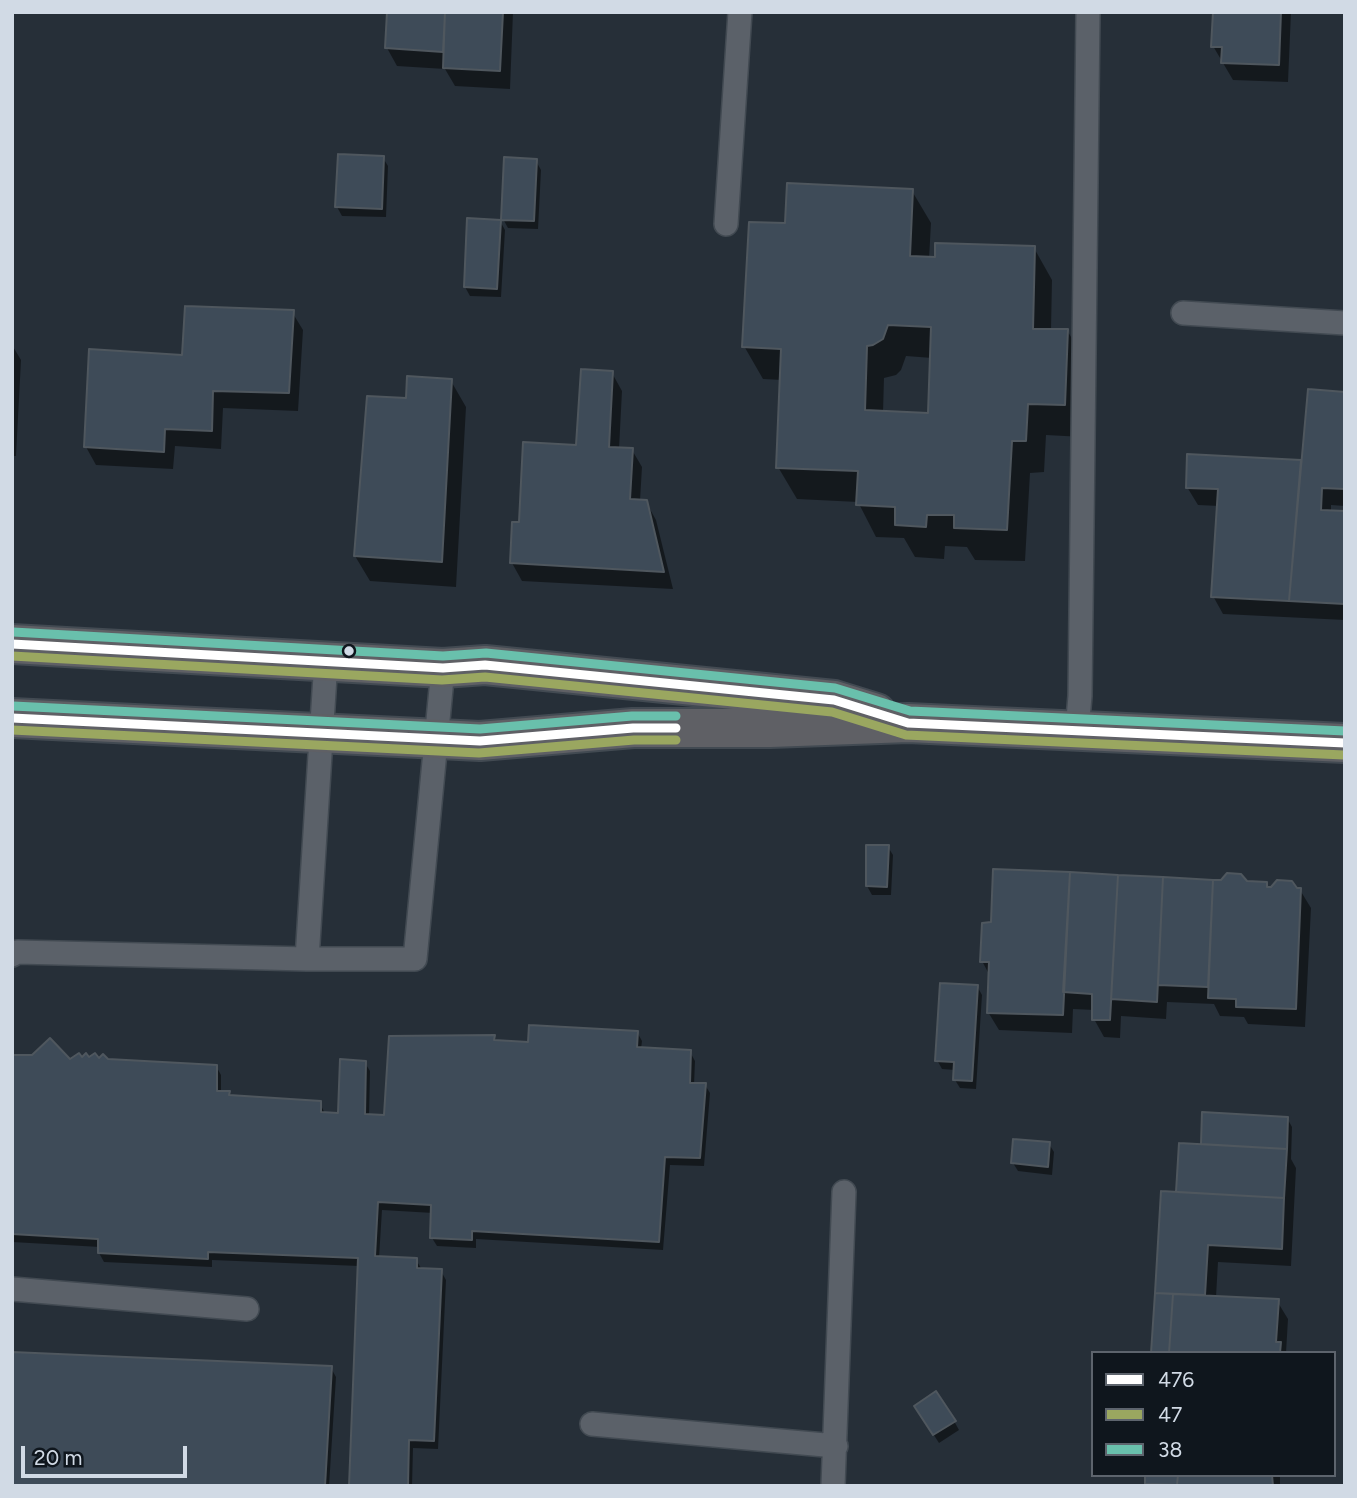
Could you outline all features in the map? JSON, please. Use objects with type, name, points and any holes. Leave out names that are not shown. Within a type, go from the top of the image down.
[{"type":"main road","points":[[12,644],[443,668],[485,665],[834,700],[908,723]]},
{"type":"main road","points":[[12,718],[480,741],[633,727],[770,728],[908,723],[1345,743]]},
{"type":"lane","points":[[726,224],[740,12]]},
{"type":"lane","points":[[1077,730],[1080,695],[1088,12]]},
{"type":"lane","points":[[1183,313],[1345,323]]},
{"type":"lane","points":[[307,959],[326,660]]},
{"type":"lane","points":[[12,955],[17,952],[415,959],[443,668]]},
{"type":"lane","points":[[833,1486],[844,1192]]},
{"type":"lane","points":[[12,1289],[247,1309]]},
{"type":"lane","points":[[592,1424],[836,1446]]},
{"type":"building","points":[[387,12],[445,12],[443,52],[385,48]]},
{"type":"building","points":[[445,12],[503,12],[500,71],[443,68]]},
{"type":"building","points":[[1213,12],[1281,12],[1279,65],[1221,63],[1222,47],[1211,47]]},
{"type":"building","points":[[338,154],[384,156],[382,209],[335,207]]},
{"type":"building","points":[[504,157],[537,159],[534,221],[501,220]]},
{"type":"building","points":[[787,183],[913,189],[910,256],[935,257],[935,243],[1035,246],[1033,329],[1068,329],[1065,405],[1028,404],[1026,441],[1012,441],[1007,530],[954,528],[954,515],[927,515],[926,527],[895,525],[895,507],[856,505],[858,471],[776,468],[781,349],[742,347],[749,222],[785,223]],"holes":[[[888,325],[931,327],[928,413],[865,410],[867,346],[883,339]]]},
{"type":"building","points":[[467,218],[501,220],[497,289],[464,287]]},
{"type":"building","points":[[185,306],[294,310],[289,393],[213,391],[212,431],[165,429],[164,452],[84,447],[89,349],[182,355]]},
{"type":"building","points":[[581,369],[613,371],[609,447],[633,448],[630,499],[647,500],[664,572],[510,563],[512,522],[519,522],[523,442],[576,445]]},
{"type":"building","points":[[407,376],[452,379],[442,562],[354,556],[367,396],[406,398]]},
{"type":"building","points":[[1308,389],[1345,392],[1345,489],[1322,488],[1321,510],[1345,511],[1345,604],[1289,601]]},
{"type":"building","points":[[1187,454],[1301,460],[1289,601],[1211,597],[1218,489],[1186,488]]},
{"type":"building","points":[[866,845],[889,845],[887,887],[866,886]]},
{"type":"building","points":[[993,869],[1070,872],[1063,1015],[987,1013],[989,962],[980,962],[982,923],[991,922]]},
{"type":"building","points":[[1070,872],[1118,875],[1110,1020],[1092,1020],[1092,994],[1063,992]]},
{"type":"building","points":[[1227,873],[1241,874],[1247,881],[1267,882],[1267,887],[1271,887],[1277,880],[1292,881],[1297,888],[1301,888],[1296,1009],[1236,1007],[1236,999],[1208,998],[1213,880],[1221,880]]},
{"type":"building","points":[[1118,875],[1163,877],[1157,1002],[1111,999]]},
{"type":"building","points":[[1163,877],[1213,880],[1208,987],[1158,985]]},
{"type":"building","points":[[940,983],[978,985],[972,1081],[953,1080],[954,1062],[935,1061]]},
{"type":"building","points":[[529,1025],[638,1031],[637,1047],[691,1050],[690,1083],[706,1083],[700,1158],[665,1157],[659,1242],[472,1231],[472,1240],[430,1238],[431,1205],[378,1202],[375,1256],[417,1258],[417,1268],[442,1269],[434,1441],[409,1440],[408,1486],[349,1486],[358,1258],[208,1252],[208,1259],[98,1253],[98,1239],[12,1234],[12,1055],[32,1055],[50,1038],[70,1059],[79,1053],[82,1057],[86,1053],[89,1057],[95,1053],[99,1058],[103,1054],[108,1059],[217,1065],[217,1091],[230,1091],[229,1095],[321,1101],[321,1112],[338,1113],[340,1059],[366,1061],[365,1114],[384,1115],[389,1036],[495,1035],[494,1040],[528,1042]]},
{"type":"building","points":[[1202,1112],[1288,1117],[1287,1149],[1201,1144]]},
{"type":"building","points":[[1013,1139],[1050,1142],[1048,1167],[1011,1163]]},
{"type":"building","points":[[1179,1143],[1287,1149],[1284,1198],[1176,1192]]},
{"type":"building","points":[[1161,1191],[1284,1198],[1282,1249],[1208,1245],[1205,1295],[1155,1293]]},
{"type":"building","points":[[1155,1293],[1173,1294],[1169,1351],[1151,1351]]},
{"type":"building","points":[[1173,1294],[1279,1299],[1276,1342],[1281,1342],[1280,1351],[1169,1351]]},
{"type":"building","points":[[12,1352],[332,1366],[325,1486],[12,1486]]},
{"type":"building","points":[[936,1391],[956,1421],[933,1435],[914,1406]]},
{"type":"building","points":[[1145,1477],[1178,1477],[1177,1485],[1145,1484]]},
{"type":"building","points":[[1178,1477],[1272,1477],[1273,1486],[1145,1486],[1145,1484],[1177,1485]]},
{"type":"transit line","name":"38","points":[[13,632],[443,656],[486,653],[835,688],[910,711],[1345,731]]},
{"type":"transit line","name":"476","points":[[12,644],[443,668],[485,665],[834,700],[908,723],[1345,743]]},
{"type":"transit line","name":"47","points":[[12,656],[442,680],[485,677],[832,712],[906,735],[1344,755]]},
{"type":"transit line","name":"38","points":[[13,706],[480,729],[632,716],[676,716]]},
{"type":"transit line","name":"476","points":[[12,718],[480,741],[633,728],[676,728]]},
{"type":"transit line","name":"47","points":[[12,730],[479,753],[634,740],[676,740]]}]
